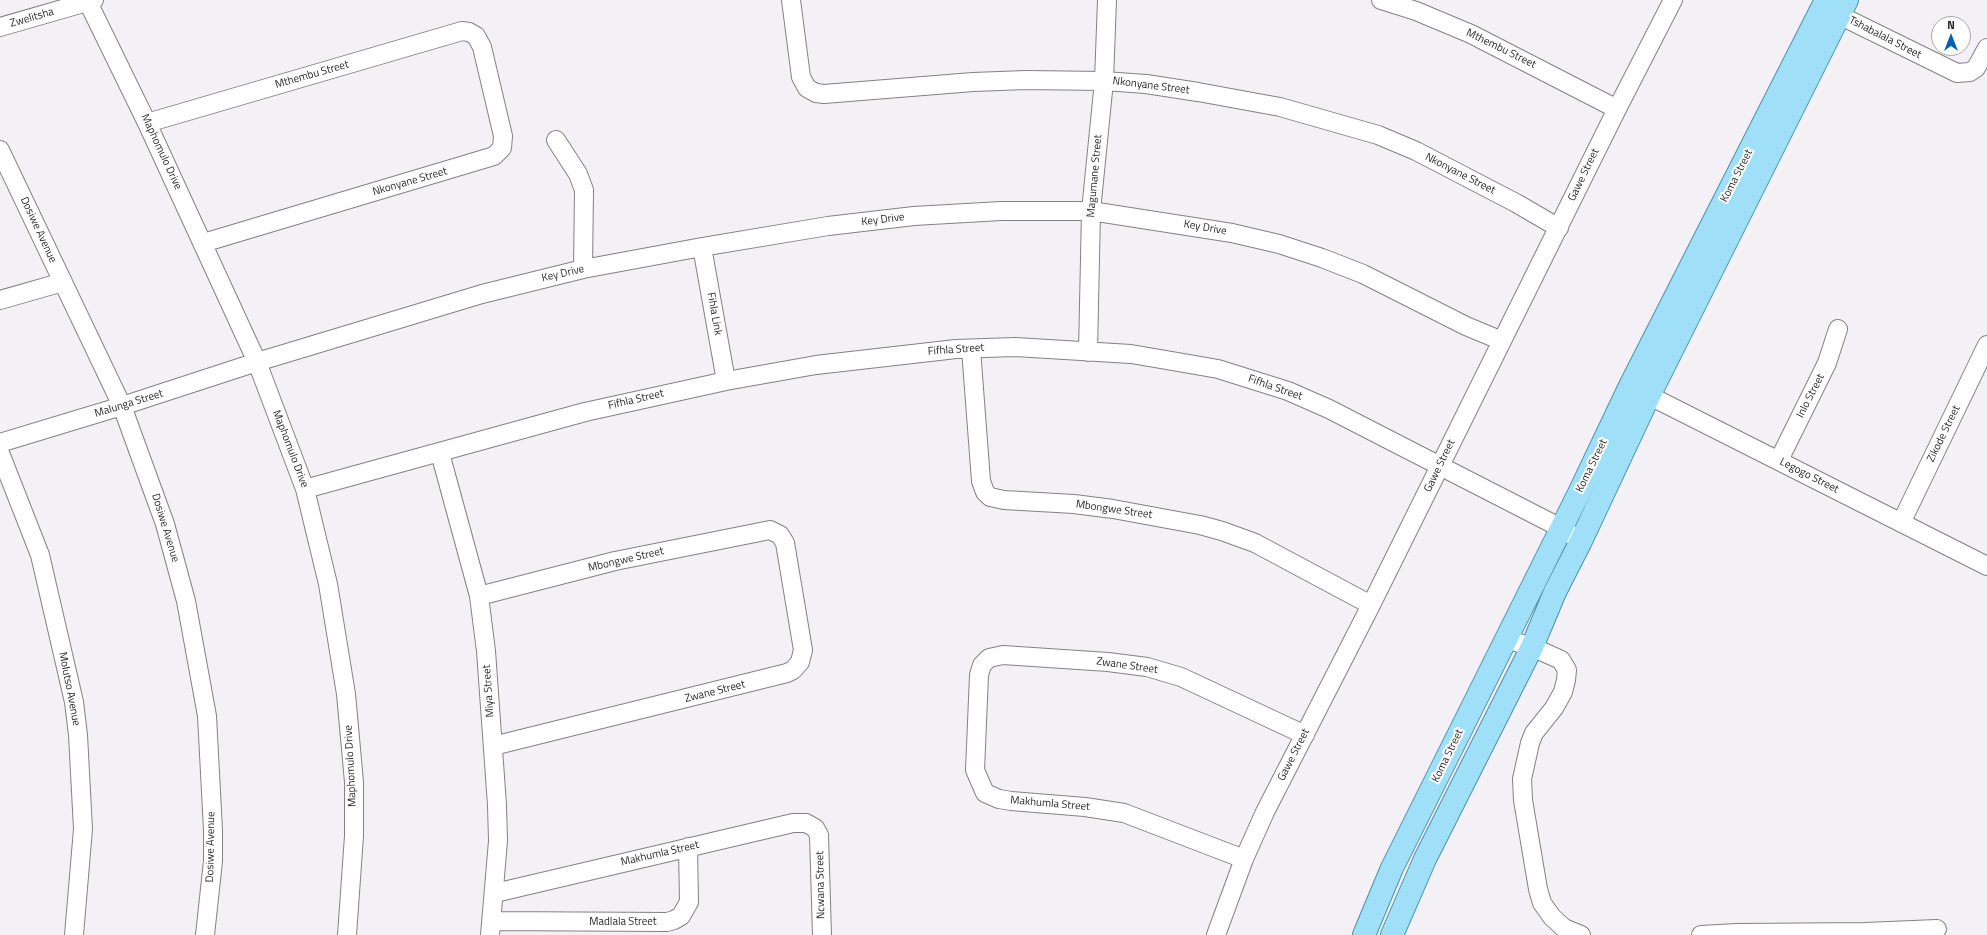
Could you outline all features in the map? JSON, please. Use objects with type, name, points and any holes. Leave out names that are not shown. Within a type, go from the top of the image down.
[{"type":"main road","name":"Koma Street","points":[[1364,935],[1392,868],[1561,528],[1640,391],[1837,5]]},
{"type":"main road","name":"Koma Street","points":[[1392,935],[1425,859],[1532,647],[1555,592],[1581,541],[1640,391]]},
{"type":"street","name":"Nkonyane Street","points":[[791,0],[801,77],[807,88],[816,93],[973,82],[1026,80],[1104,81],[1176,89],[1280,107],[1378,135],[1456,170],[1559,228]]},
{"type":"street","name":"Magumane Street","points":[[1088,352],[1091,211],[1104,81],[1107,0]]},
{"type":"street","name":"Mthembu Street","points":[[1381,0],[1416,11],[1472,34],[1617,109]]},
{"type":"street","name":"Gawe Street","points":[[1216,935],[1244,859],[1265,812],[1371,605],[1617,109],[1674,0]]},
{"type":"street","name":"Zwelitsha","points":[[0,27],[90,1]]},
{"type":"street","name":"Maphomulo Drive","points":[[90,1],[257,362],[305,489],[328,584],[347,701],[354,782],[354,836],[347,935]]},
{"type":"street","name":"Tshabalala Street","points":[[1837,5],[1957,73],[1970,72],[1976,68],[1987,48]]},
{"type":"street","name":"Mthembu Street","points":[[147,123],[458,32],[469,32],[476,36]]},
{"type":"street","name":"Nkonyane Street","points":[[203,243],[494,156],[502,148],[503,131],[482,47],[476,36]]},
{"type":"street","points":[[556,140],[578,174],[584,190],[583,270]]},
{"type":"street","name":"Dosiwe Avenue","points":[[2,157],[122,406],[165,524],[186,601],[207,716],[213,830],[213,860],[205,935]]},
{"type":"street","name":"Key Drive","points":[[257,362],[482,294],[583,270],[702,247],[828,226],[914,216],[1001,211],[1091,211],[1232,233],[1280,244],[1322,258],[1362,274],[1502,341]]},
{"type":"street","name":"Fihla Link","points":[[702,247],[726,381]]},
{"type":"street","points":[[0,300],[63,282]]},
{"type":"street","name":"Inlo Street","points":[[1778,460],[1827,363],[1838,330]]},
{"type":"street","name":"Zikode Street","points":[[1901,523],[1987,345]]},
{"type":"street","name":"Fifhla Street","points":[[305,489],[585,412],[726,381],[816,365],[971,349],[1015,347],[1131,354],[1210,368],[1288,391],[1329,409],[1561,528],[1581,541]]},
{"type":"street","name":"Mbongwe Street","points":[[971,349],[980,481],[985,492],[990,497],[998,500],[1074,504],[1113,509],[1215,529],[1255,544],[1371,605]]},
{"type":"street","name":"Malunga Street","points":[[0,443],[122,406],[257,362]]},
{"type":"street","name":"Legogo Street","points":[[1640,391],[1987,566]]},
{"type":"street","name":"Molutso Avenue","points":[[0,453],[40,555],[74,702],[78,735],[83,829],[74,935]]},
{"type":"street","name":"Miya Street","points":[[440,453],[480,596],[493,746],[498,841],[491,928]]},
{"type":"street","name":"Mbongwe Street","points":[[480,596],[615,561],[757,532],[775,532]]},
{"type":"street","name":"Zwane Street","points":[[493,746],[777,676],[793,670],[802,659],[803,650],[785,544],[780,535],[775,532]]},
{"type":"street","points":[[1506,640],[1532,647],[1561,660],[1567,670],[1563,692],[1554,708],[1534,733],[1526,757],[1522,779],[1523,800],[1538,889],[1542,903],[1552,917],[1564,928],[1581,935]]},
{"type":"street","name":"Zwane Street","points":[[985,661],[995,656],[1003,655],[1108,662],[1147,667],[1181,677],[1305,735]]},
{"type":"street","name":"Makhumla Street","points":[[985,661],[979,675],[975,770],[985,793],[1005,800],[1085,807],[1124,813],[1244,859]]},
{"type":"street","name":"Makhumla Street","points":[[495,893],[793,823],[812,825],[818,831],[819,835]]},
{"type":"street","name":"Ncwana Street","points":[[819,835],[822,935]]},
{"type":"street","name":"Madlala Street","points":[[491,928],[667,922],[674,920],[681,916],[689,902],[688,847]]},
{"type":"street","points":[[1701,935],[1737,932],[1865,932],[1937,929]]}]
